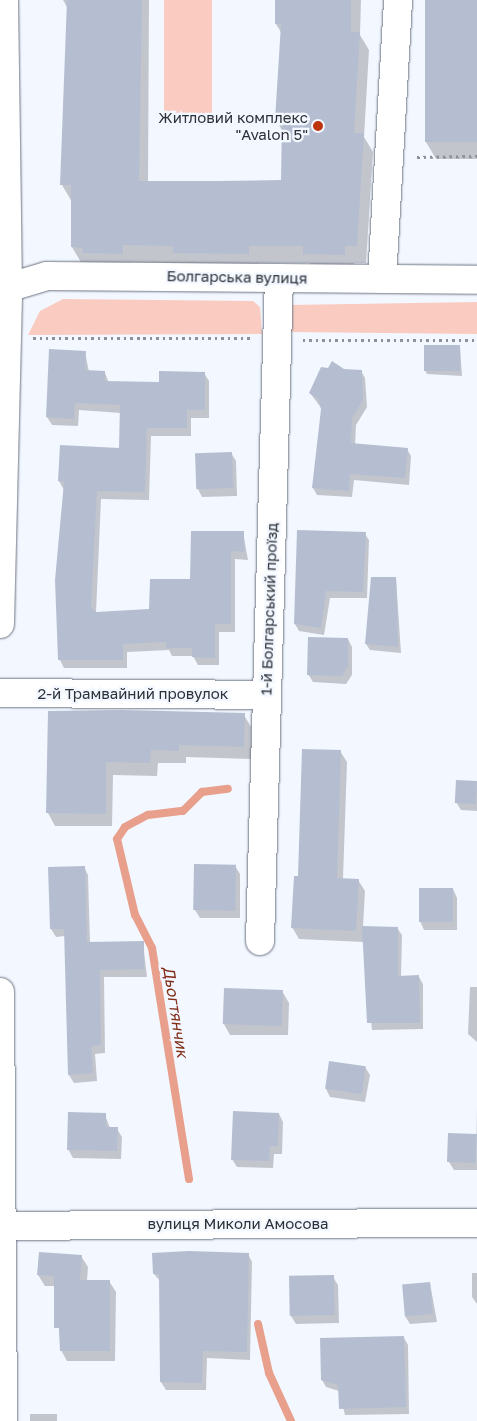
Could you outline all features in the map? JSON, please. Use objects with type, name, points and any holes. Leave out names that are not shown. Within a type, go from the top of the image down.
[{"type":"street","points":[[0,624],[8,338],[4,288],[2,36],[4,0]]},
{"type":"street","points":[[382,279],[391,157],[398,0]]},
{"type":"street","name":"Болгарська вулиця","points":[[4,288],[48,276],[477,280]]},
{"type":"street","name":"1-й Болгарський проїзд","points":[[260,941],[279,278]]},
{"type":"street","name":"2-й Трамвайний провулок","points":[[0,693],[266,695]]},
{"type":"street","points":[[0,992],[3,1421]]},
{"type":"street","name":"вулиця Миколи Амосова","points":[[1,1226],[477,1223]]},
{"type":"path","points":[[391,157],[477,156]]},
{"type":"path","points":[[8,338],[477,340]]},
{"type":"shaded area","points":[[164,0],[212,0],[212,125],[164,125]]},
{"type":"shaded area","points":[[63,299],[253,301],[260,307],[262,334],[28,335],[40,311]]},
{"type":"shaded area","points":[[477,302],[477,334],[288,332],[288,305]]},
{"type":"building","name":"Житловий комплекс \"Avalon 5\"","points":[[67,0],[142,0],[139,181],[218,181],[281,180],[282,120],[275,120],[281,24],[275,24],[275,0],[351,0],[351,32],[360,32],[354,133],[364,133],[357,246],[345,246],[345,255],[303,254],[303,246],[249,246],[249,254],[173,253],[173,246],[123,245],[123,254],[82,253],[83,248],[71,247],[71,185],[60,185]]},
{"type":"building","points":[[425,0],[477,0],[477,142],[425,142]]},
{"type":"building","points":[[424,345],[460,345],[460,371],[424,371]]},
{"type":"building","points":[[49,349],[86,351],[85,370],[105,371],[105,381],[159,382],[159,371],[205,372],[205,410],[187,410],[187,428],[147,428],[145,492],[97,491],[91,607],[96,612],[149,609],[150,579],[190,579],[191,531],[244,531],[244,552],[231,551],[231,624],[215,624],[215,658],[192,657],[192,648],[166,648],[166,642],[123,644],[123,660],[58,660],[55,580],[64,482],[58,481],[60,445],[119,448],[120,405],[75,403],[74,419],[46,417]]},
{"type":"building","points":[[332,361],[344,369],[362,370],[363,400],[352,418],[351,443],[408,448],[405,478],[350,474],[349,491],[312,488],[321,409],[318,399],[309,393],[321,367],[328,368]]},
{"type":"building","points":[[232,452],[233,488],[196,489],[195,453]]},
{"type":"building","points":[[297,530],[366,532],[363,592],[326,591],[321,628],[294,624]]},
{"type":"building","points":[[371,577],[396,577],[398,647],[365,644]]},
{"type":"building","points":[[308,637],[348,638],[348,666],[342,676],[307,675]]},
{"type":"building","points":[[121,710],[245,713],[244,747],[179,745],[179,751],[151,750],[150,763],[106,762],[106,814],[46,813],[48,711]]},
{"type":"building","points":[[302,749],[341,750],[337,878],[359,879],[356,931],[291,928],[294,876],[298,876]]},
{"type":"building","points":[[456,780],[477,781],[476,804],[455,803]]},
{"type":"building","points":[[194,864],[236,865],[235,911],[193,910]]},
{"type":"building","points":[[85,866],[87,942],[144,941],[144,969],[100,970],[101,1045],[91,1046],[93,1073],[68,1075],[64,929],[50,929],[48,867]]},
{"type":"building","points":[[419,888],[453,888],[453,922],[419,922]]},
{"type":"building","points":[[362,926],[398,927],[398,976],[419,975],[420,1023],[367,1023]]},
{"type":"building","points":[[224,988],[283,990],[282,1026],[223,1024]]},
{"type":"building","points":[[329,1061],[366,1066],[362,1094],[325,1089]]},
{"type":"building","points":[[233,1111],[279,1113],[278,1146],[270,1146],[269,1161],[231,1160]]},
{"type":"building","points":[[68,1112],[106,1113],[106,1127],[118,1127],[117,1151],[67,1150]]},
{"type":"building","points":[[448,1133],[477,1134],[476,1163],[447,1162]]},
{"type":"building","points":[[189,1251],[249,1253],[247,1352],[203,1351],[202,1383],[160,1382],[159,1274],[153,1274],[152,1253]]},
{"type":"building","points":[[39,1252],[82,1255],[80,1280],[110,1280],[110,1351],[60,1351],[59,1328],[54,1328],[54,1276],[37,1275]]},
{"type":"building","points":[[334,1275],[335,1315],[290,1316],[289,1276]]},
{"type":"building","points":[[430,1282],[433,1314],[405,1316],[402,1284]]},
{"type":"building","points":[[404,1336],[406,1407],[339,1409],[338,1385],[321,1380],[320,1338]]},
{"type":"waterway","name":"Дьогтянчик","points":[[189,1179],[152,948],[135,915],[117,839],[125,827],[148,815],[183,811],[202,792],[228,789]]},
{"type":"waterway","name":"Дьогтянчик","points":[[258,1324],[269,1373],[291,1421]]},
{"type":"place","name":"Житловий комплекс \"Avalon 5\"","points":[[318,126]]}]
